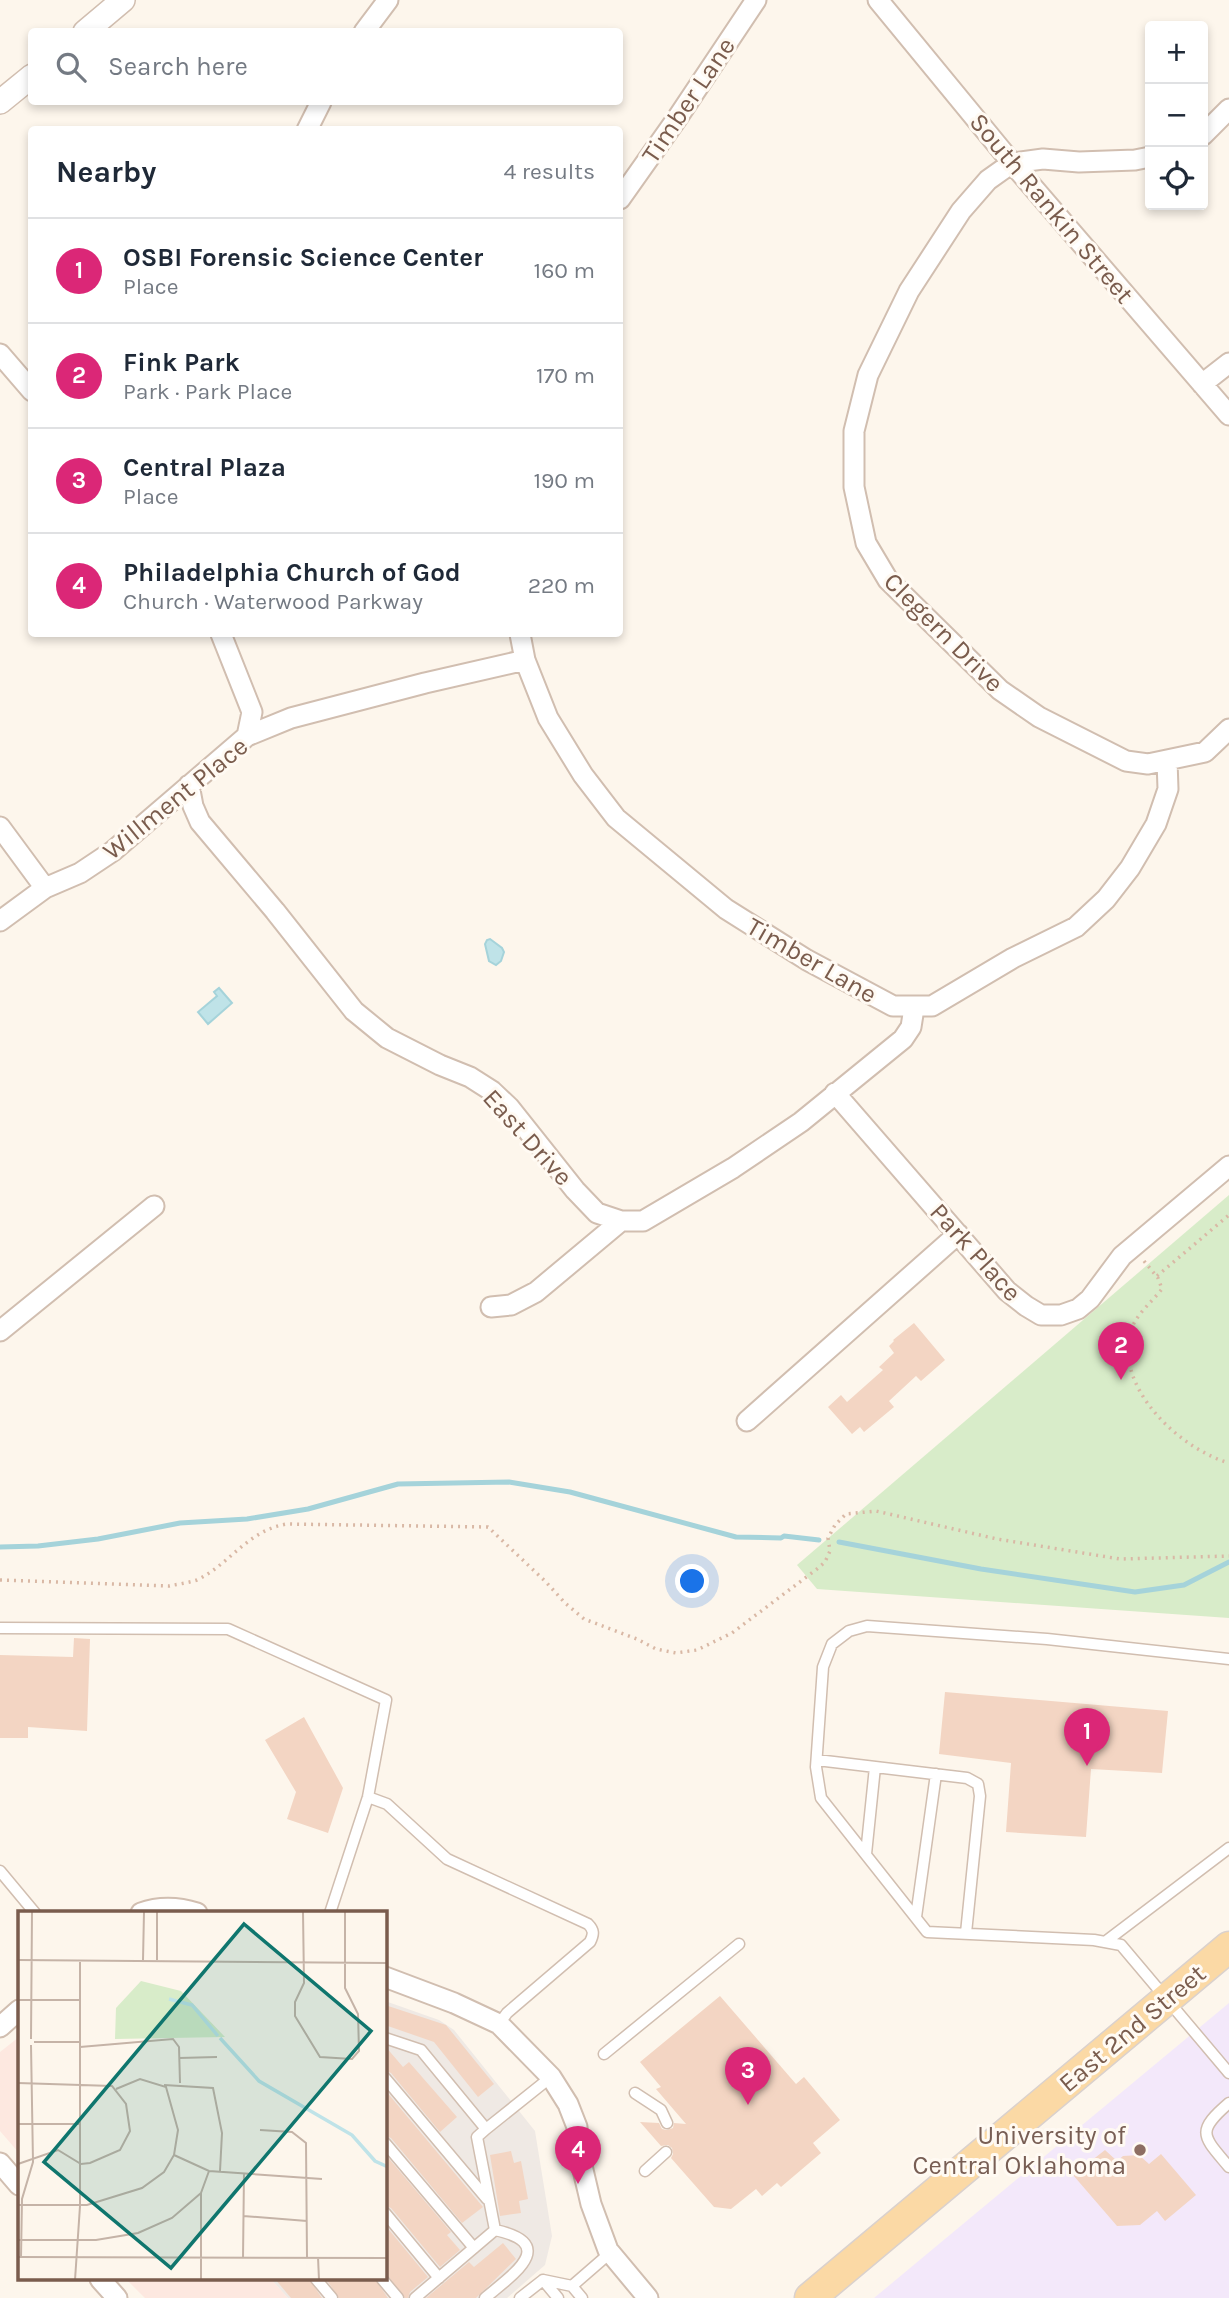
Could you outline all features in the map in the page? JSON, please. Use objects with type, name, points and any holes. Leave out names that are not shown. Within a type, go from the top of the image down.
[{"type":"main road","name":"East 2nd Street","points":[[810,2298],[1229,1947]]},
{"type":"street","points":[[90,28],[124,0]]},
{"type":"street","points":[[367,28],[388,0]]},
{"type":"street","name":"Timber Lane","points":[[623,194],[678,117],[755,0]]},
{"type":"street","name":"South Rankin Street","points":[[878,0],[1012,163],[1229,415]]},
{"type":"street","points":[[0,102],[28,79]]},
{"type":"street","points":[[309,126],[320,105]]},
{"type":"street","points":[[1208,130],[1229,109]]},
{"type":"street","points":[[1012,163],[1043,159],[1079,162],[1145,157]]},
{"type":"street","name":"Clegern Drive","points":[[1012,163],[988,180],[961,211],[909,291],[868,375],[854,431],[854,487],[866,543],[888,580],[1000,690],[1039,717],[1126,761],[1148,764],[1205,752],[1229,729]]},
{"type":"street","points":[[0,354],[28,386]]},
{"type":"street","points":[[1202,384],[1229,363]]},
{"type":"street","points":[[221,637],[252,712],[247,736]]},
{"type":"street","name":"Timber Lane","points":[[521,637],[525,660],[548,718],[583,775],[616,818],[676,870],[737,916],[864,992],[893,1006],[914,1008]]},
{"type":"street","name":"Willment Place","points":[[0,921],[45,888],[80,873],[114,851],[247,736],[291,719],[425,683],[525,660]]},
{"type":"street","points":[[491,1307],[511,1305],[536,1292],[621,1221],[643,1221],[733,1168],[790,1129],[903,1039],[911,1027],[914,1008],[932,1006],[1013,958],[1076,927],[1106,899],[1130,868],[1156,824],[1168,789],[1167,760]]},
{"type":"street","name":"East Drive","points":[[189,785],[193,806],[200,822],[354,1011],[387,1038],[422,1057],[470,1077],[492,1091],[509,1107],[597,1213],[621,1221]]},
{"type":"street","points":[[0,827],[45,888]]},
{"type":"street","name":"Park Place","points":[[835,1093],[1007,1291],[1041,1315],[1061,1315],[1078,1309],[1090,1299],[1122,1256],[1229,1166]]},
{"type":"street","points":[[0,1331],[154,1206]]},
{"type":"street","points":[[747,1421],[958,1234]]},
{"type":"street","points":[[148,1911],[163,1907],[190,1911]]},
{"type":"street","points":[[387,1978],[454,2003],[499,2024],[551,2077],[568,2104],[576,2127],[591,2204],[610,2253],[649,2298]]},
{"type":"street","points":[[0,2027],[18,2012]]},
{"type":"street","points":[[0,2163],[18,2184]]},
{"type":"street","points":[[101,2280],[117,2298]]},
{"type":"lane","points":[[1229,1660],[1047,1639],[867,1626],[849,1632],[832,1644],[822,1667],[817,1760],[821,1798],[928,1932],[1121,1945],[1229,2073]]},
{"type":"lane","points":[[0,1628],[228,1629],[386,1700],[368,1797],[331,1911]]},
{"type":"lane","points":[[817,1760],[967,1778],[978,1784],[980,1796],[966,1933]]},
{"type":"lane","points":[[866,1854],[875,1767]]},
{"type":"lane","points":[[916,1917],[936,1774]]},
{"type":"lane","points":[[368,1797],[387,1804],[447,1859],[588,1924],[592,1929],[590,1942],[507,2013],[499,2024]]},
{"type":"lane","points":[[1105,1942],[1229,1848]]},
{"type":"lane","points":[[0,1871],[33,1911]]},
{"type":"lane","points":[[604,2054],[739,1944]]},
{"type":"lane","points":[[387,2039],[421,2050],[486,2129]]},
{"type":"lane","points":[[495,2230],[477,2137],[551,2077]]},
{"type":"lane","points":[[387,2080],[489,2202]]},
{"type":"lane","points":[[635,2093],[661,2110],[667,2123]]},
{"type":"lane","points":[[1229,2103],[1212,2118],[1206,2130],[1207,2140],[1229,2167]]},
{"type":"lane","points":[[387,2145],[474,2248]]},
{"type":"lane","points":[[645,2171],[666,2152]]},
{"type":"lane","points":[[387,2215],[439,2278]]},
{"type":"lane","points":[[415,2298],[495,2230]]},
{"type":"lane","points":[[485,2298],[523,2266],[529,2252],[528,2246],[520,2238],[495,2230]]},
{"type":"lane","points":[[572,2286],[610,2253]]},
{"type":"lane","points":[[317,2280],[332,2298]]},
{"type":"lane","points":[[383,2280],[398,2298]]},
{"type":"lane","points":[[542,2280],[572,2286],[582,2298]]},
{"type":"lane","points":[[520,2298],[531,2293],[542,2280]]},
{"type":"lane","points":[[542,2280],[558,2298]]},
{"type":"path","points":[[1157,1276],[1229,1215]]},
{"type":"path","points":[[1133,1247],[1157,1276],[1162,1289],[1138,1318],[1129,1336],[1128,1353],[1132,1376],[1140,1392],[1173,1432],[1203,1453],[1229,1463]]},
{"type":"path","points":[[0,1580],[169,1586],[195,1580],[251,1538],[275,1526],[369,1524],[488,1527],[584,1619],[656,1649],[676,1653],[697,1650],[732,1633],[817,1569],[825,1562],[830,1550],[828,1538],[835,1525],[846,1514],[858,1511],[876,1511],[997,1539],[1120,1559],[1229,1556]]},
{"type":"shaded area","points":[[387,2002],[439,2020],[454,2030],[535,2131],[552,2236],[545,2265],[507,2298],[288,2298],[272,2280],[387,2280]]},
{"type":"shaded area","name":"University of Central Oklahoma","points":[[1229,2003],[1229,2298],[874,2298]]},
{"type":"shaded area","points":[[18,2038],[18,2152],[0,2131],[0,2052]]},
{"type":"shaded area","points":[[127,2280],[272,2280],[288,2298],[145,2298]]},
{"type":"green space","points":[[1229,1195],[1229,1618],[817,1589],[797,1565]]},
{"type":"water","points":[[490,939],[504,952],[501,961],[496,965],[489,961],[485,944]]},
{"type":"water","points":[[219,988],[232,1003],[208,1024],[198,1012],[217,996],[214,992]]},
{"type":"building","points":[[914,1323],[945,1360],[921,1381],[916,1376],[889,1401],[894,1407],[864,1432],[860,1427],[852,1434],[828,1407],[841,1395],[847,1402],[883,1370],[879,1367],[894,1353],[889,1346]]},
{"type":"building","points":[[74,1638],[90,1639],[87,1731],[28,1727],[28,1738],[0,1738],[0,1655],[73,1657]]},
{"type":"building","points":[[945,1692],[1168,1711],[1162,1773],[1091,1769],[1086,1837],[1006,1832],[1011,1763],[939,1754]]},
{"type":"building","points":[[304,1717],[343,1788],[328,1833],[287,1819],[296,1792],[265,1740]]},
{"type":"building","points":[[720,1996],[796,2084],[804,2077],[840,2120],[813,2143],[821,2153],[781,2187],[777,2183],[762,2196],[756,2189],[731,2209],[714,2207],[671,2158],[672,2148],[668,2145],[661,2146],[640,2122],[659,2123],[662,2129],[667,2130],[673,2128],[674,2123],[686,2124],[656,2089],[661,2087],[640,2062]]},
{"type":"building","points":[[387,2006],[446,2025],[494,2084],[478,2097],[434,2042],[387,2026]]},
{"type":"building","points":[[387,2048],[403,2067],[409,2062],[457,2117],[440,2132],[391,2073],[387,2072]]},
{"type":"building","points":[[387,2092],[483,2207],[462,2223],[391,2138],[387,2137]]},
{"type":"building","points":[[1105,2150],[1117,2161],[1123,2156],[1139,2155],[1149,2164],[1161,2154],[1196,2195],[1165,2221],[1157,2211],[1140,2225],[1117,2226],[1073,2175]]},
{"type":"building","points":[[511,2151],[514,2163],[521,2161],[528,2199],[519,2201],[521,2213],[500,2216],[490,2155]]},
{"type":"building","points":[[387,2156],[451,2232],[447,2235],[460,2250],[440,2267],[391,2208],[387,2207]]},
{"type":"building","points":[[387,2227],[428,2277],[405,2298],[387,2275]]},
{"type":"building","points":[[503,2243],[516,2259],[476,2298],[426,2298],[469,2262],[474,2267]]},
{"type":"building","points":[[276,2280],[310,2280],[322,2298],[291,2298]]},
{"type":"building","points":[[327,2280],[376,2280],[388,2298],[339,2298]]},
{"type":"waterway","points":[[0,1547],[98,1539],[180,1523],[247,1519],[308,1509],[398,1484],[509,1482],[570,1492],[736,1537],[784,1536],[819,1540]]},
{"type":"waterway","points":[[839,1542],[981,1569],[1135,1592],[1184,1585],[1229,1562]]},
{"type":"place","name":"Fink Park","points":[[1121,1380]]},
{"type":"place","name":"OSBI Forensic Science Center","points":[[1087,1766]]},
{"type":"place","name":"Central Plaza","points":[[748,2105]]},
{"type":"place","name":"University of Central Oklahoma","points":[[1140,2150]]},
{"type":"place","name":"Philadelphia Church of God","points":[[578,2184]]}]
